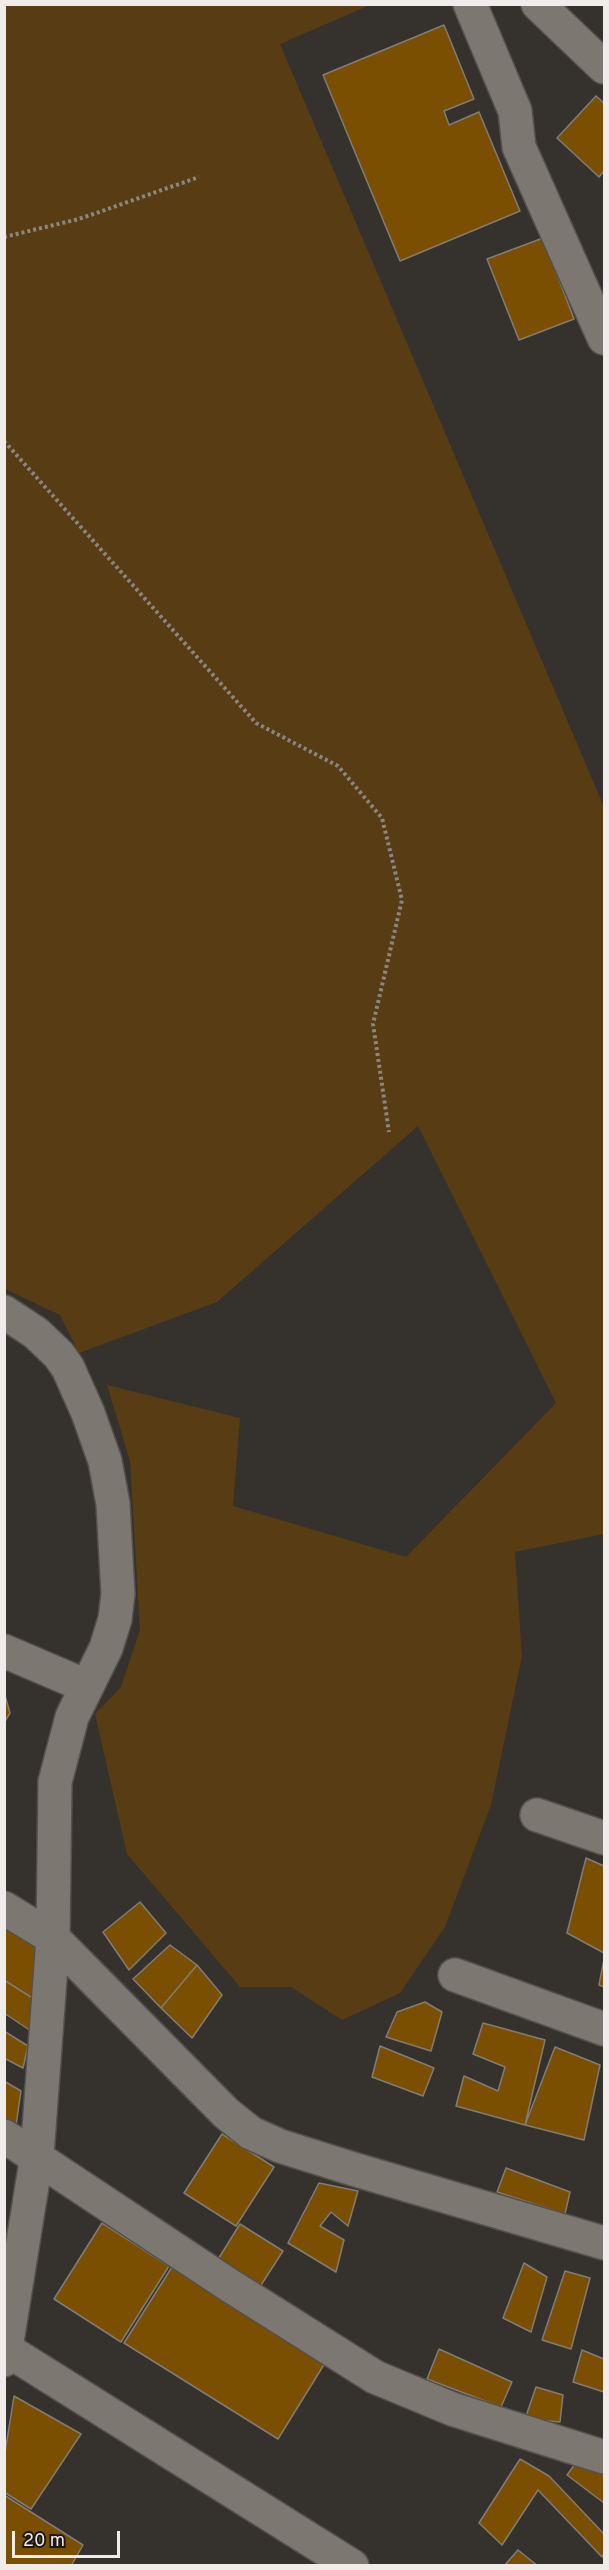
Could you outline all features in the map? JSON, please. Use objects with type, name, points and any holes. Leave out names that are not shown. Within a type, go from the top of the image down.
[{"type":"street","points":[[470,4],[515,111],[537,138],[604,286]]},
{"type":"street","points":[[538,4],[604,67]]},
{"type":"street","points":[[515,111],[519,147],[604,338]]},
{"type":"street","points":[[4,1312],[48,1343],[68,1368],[88,1413],[105,1461],[113,1504],[118,1594],[116,1619],[106,1648],[72,1717],[55,1782],[52,1938],[36,2156],[5,2352],[352,2565]]},
{"type":"street","points":[[4,1651],[86,1686]]},
{"type":"street","points":[[537,1815],[604,1838]]},
{"type":"street","points":[[4,1908],[52,1938],[226,2113],[238,2124],[265,2140],[353,2169],[604,2243]]},
{"type":"street","points":[[455,1975],[604,2029]]},
{"type":"street","points":[[4,2136],[229,2285],[375,2377],[452,2409],[604,2457]]},
{"type":"path","points":[[4,237],[78,219],[199,177]]},
{"type":"path","points":[[4,441],[256,723],[338,765],[382,818],[402,900],[373,1024],[389,1132]]},
{"type":"shaded area","points":[[5,4],[370,5],[280,44],[604,807],[604,1534],[515,1552],[522,1656],[491,1805],[445,1927],[400,1993],[342,2020],[291,1987],[240,1987],[127,1854],[95,1714],[121,1687],[140,1630],[130,1461],[107,1385],[240,1418],[233,1506],[406,1557],[556,1403],[418,1126],[217,1302],[79,1353],[60,1315],[5,1289]]},
{"type":"building","points":[[444,25],[474,99],[444,111],[449,125],[479,112],[520,211],[400,261],[323,75]]},
{"type":"building","points":[[596,96],[604,103],[604,171],[599,177],[557,138]]},
{"type":"building","points":[[543,238],[574,319],[519,340],[487,259]]},
{"type":"building","points":[[4,1692],[10,1713],[4,1723]]},
{"type":"building","points":[[586,1858],[604,1866],[604,1953],[567,1933]]},
{"type":"building","points":[[140,1902],[166,1933],[129,1970],[103,1932]]},
{"type":"building","points":[[4,1922],[35,1941],[34,1999],[4,1980]]},
{"type":"building","points":[[170,1945],[197,1965],[161,2008],[133,1979]]},
{"type":"building","points":[[604,1959],[604,1987],[599,1985]]},
{"type":"building","points":[[197,1965],[222,1995],[192,2038],[161,2008]]},
{"type":"building","points":[[4,1980],[34,1999],[31,2031],[4,2013]]},
{"type":"building","points":[[425,2002],[442,2012],[431,2051],[386,2037],[397,2012]]},
{"type":"building","points":[[483,2023],[545,2040],[525,2125],[456,2106],[464,2076],[498,2091],[505,2067],[473,2054]]},
{"type":"building","points":[[4,2031],[28,2046],[23,2068],[4,2058]]},
{"type":"building","points":[[380,2046],[434,2068],[423,2096],[372,2077]]},
{"type":"building","points":[[555,2047],[600,2065],[584,2140],[525,2125]]},
{"type":"building","points":[[4,2081],[21,2091],[15,2132],[4,2126]]},
{"type":"building","points":[[222,2134],[274,2167],[236,2226],[184,2193]]},
{"type":"building","points":[[506,2168],[570,2192],[565,2214],[497,2192]]},
{"type":"building","points":[[319,2183],[358,2191],[348,2226],[331,2212],[320,2226],[344,2240],[336,2272],[288,2243]]},
{"type":"building","points":[[102,2223],[169,2266],[121,2342],[54,2299]]},
{"type":"building","points":[[240,2224],[283,2251],[254,2296],[212,2269]]},
{"type":"building","points":[[524,2263],[547,2277],[531,2332],[503,2318]]},
{"type":"building","points":[[172,2267],[325,2363],[278,2439],[124,2343]]},
{"type":"building","points":[[565,2271],[590,2278],[571,2349],[542,2340]]},
{"type":"building","points":[[439,2349],[512,2382],[501,2407],[427,2379]]},
{"type":"building","points":[[582,2350],[604,2359],[604,2392],[573,2382]]},
{"type":"building","points":[[536,2387],[563,2395],[560,2422],[525,2419]]},
{"type":"building","points":[[14,2396],[81,2434],[31,2509],[4,2492],[4,2459]]},
{"type":"building","points":[[583,2453],[604,2468],[604,2503],[567,2475]]},
{"type":"building","points":[[520,2459],[549,2476],[604,2534],[602,2557],[538,2490],[502,2545],[479,2523]]},
{"type":"building","points":[[4,2495],[83,2545],[71,2566],[4,2566]]},
{"type":"building","points":[[518,2550],[538,2566],[504,2566]]}]
